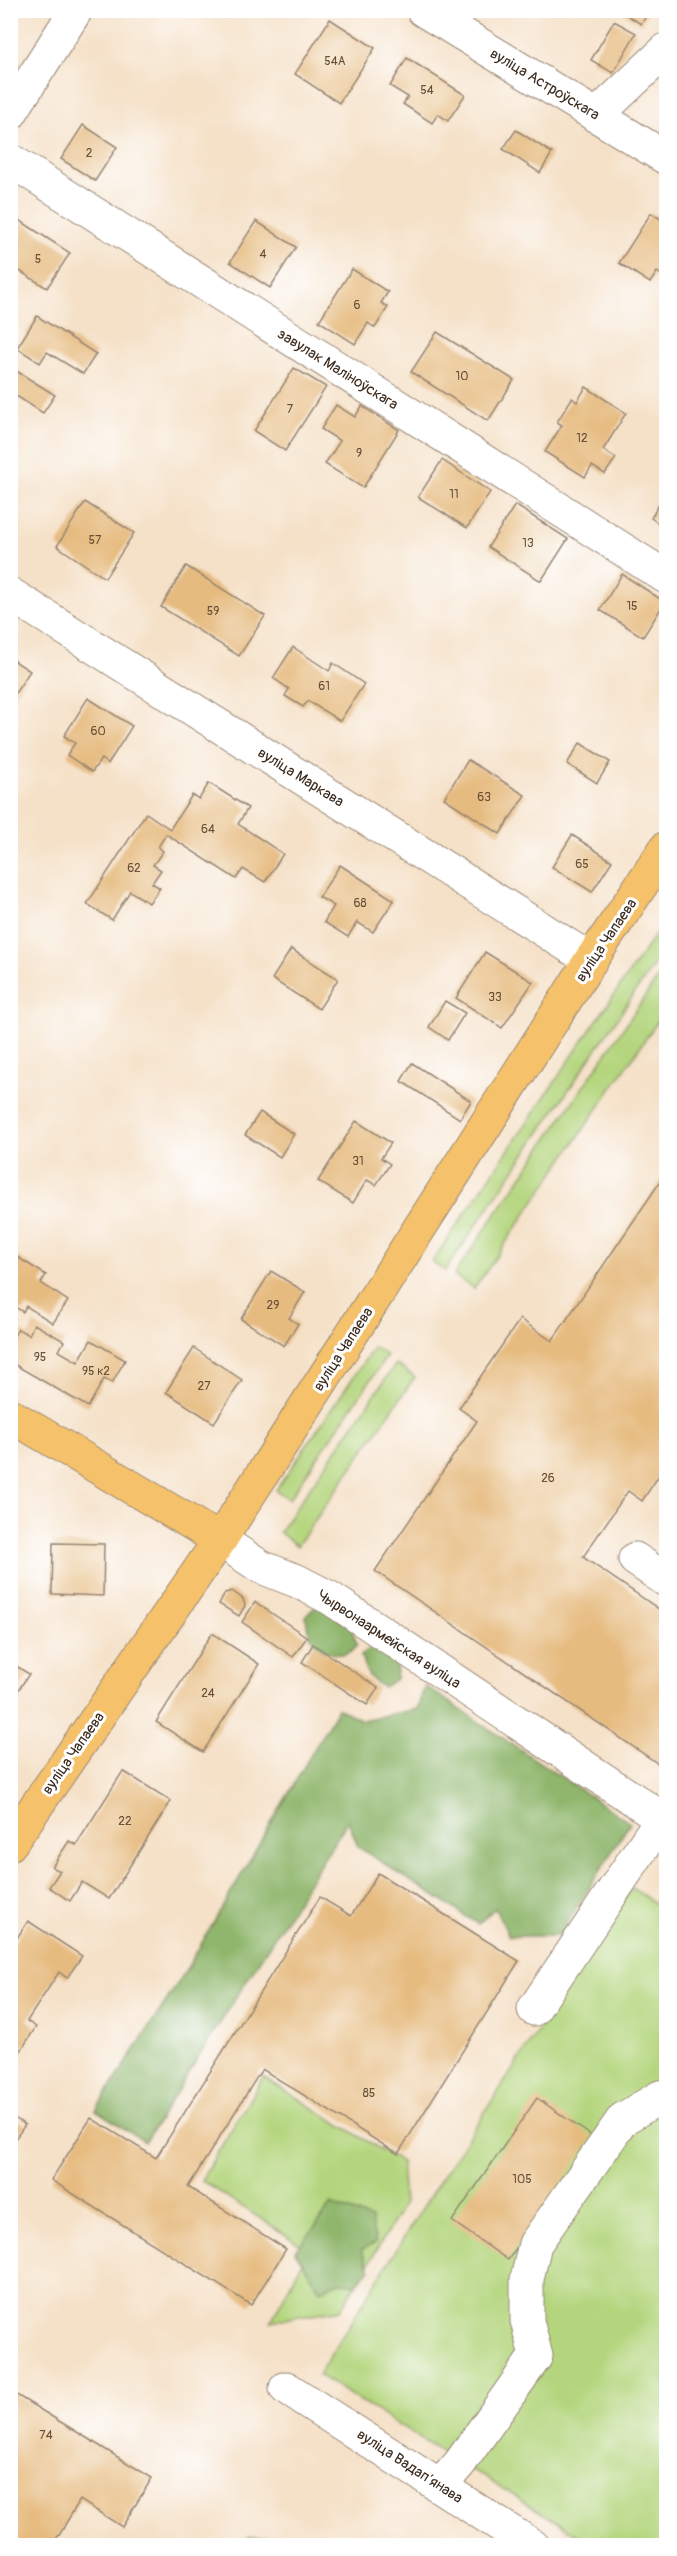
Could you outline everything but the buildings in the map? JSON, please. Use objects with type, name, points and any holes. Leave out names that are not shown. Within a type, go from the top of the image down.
[{"type":"main road","name":"вуліца Чапаева","points":[[10,1844],[220,1540],[591,960],[666,848]]},
{"type":"main road","name":"Чырвонаармейская вуліца","points":[[10,1415],[220,1540]]},
{"type":"street","points":[[10,114],[76,10]]},
{"type":"street","name":"вуліца Астроўскага","points":[[423,10],[666,158]]},
{"type":"street","points":[[596,116],[666,50]]},
{"type":"street","name":"завулак Маліноўскага","points":[[10,160],[666,577]]},
{"type":"street","name":"вуліца Маркава","points":[[10,594],[591,960]]},
{"type":"street","name":"Чырвонаармейская вуліца","points":[[220,1540],[261,1567],[297,1581],[330,1598],[664,1820]]},
{"type":"street","points":[[635,1559],[666,1580]]},
{"type":"street","points":[[534,2009],[664,1820]]},
{"type":"street","points":[[440,2486],[460,2463],[536,2356],[527,2321],[527,2279],[535,2244],[623,2119],[660,2097],[666,2096]]},
{"type":"street","name":"вуліца Вадапʼянава","points":[[286,2388],[533,2546]]},
{"type":"green space","points":[[657,932],[666,932],[666,947],[445,1271],[432,1262]]},
{"type":"green space","points":[[666,966],[666,1009],[474,1289],[454,1275]]},
{"type":"green space","points":[[374,1347],[387,1356],[289,1499],[276,1490]]},
{"type":"green space","points":[[396,1364],[415,1377],[297,1546],[279,1532]]},
{"type":"green space","points":[[318,1604],[351,1627],[357,1645],[352,1650],[339,1654],[332,1653],[314,1641],[309,1633],[306,1616]]},
{"type":"green space","points":[[369,1649],[387,1653],[396,1666],[396,1679],[384,1687],[374,1681],[366,1670],[361,1655]]},
{"type":"green space","points":[[425,1686],[630,1823],[559,1936],[509,1936],[495,1908],[478,1924],[358,1847],[348,1820],[145,2142],[96,2110],[185,1972],[338,1708],[362,1720],[417,1709]]},
{"type":"green space","points":[[632,1888],[666,1911],[666,2545],[594,2545],[318,2375],[435,2188]]},
{"type":"green space","points":[[263,2077],[401,2162],[404,2204],[341,2309],[271,2321],[302,2263],[300,2244],[201,2180]]},
{"type":"green space","points":[[331,2204],[371,2219],[376,2243],[361,2250],[370,2269],[355,2285],[339,2282],[320,2290],[295,2251]]},
{"type":"green space","points":[[252,2537],[285,2538],[307,2545],[226,2545]]}]
